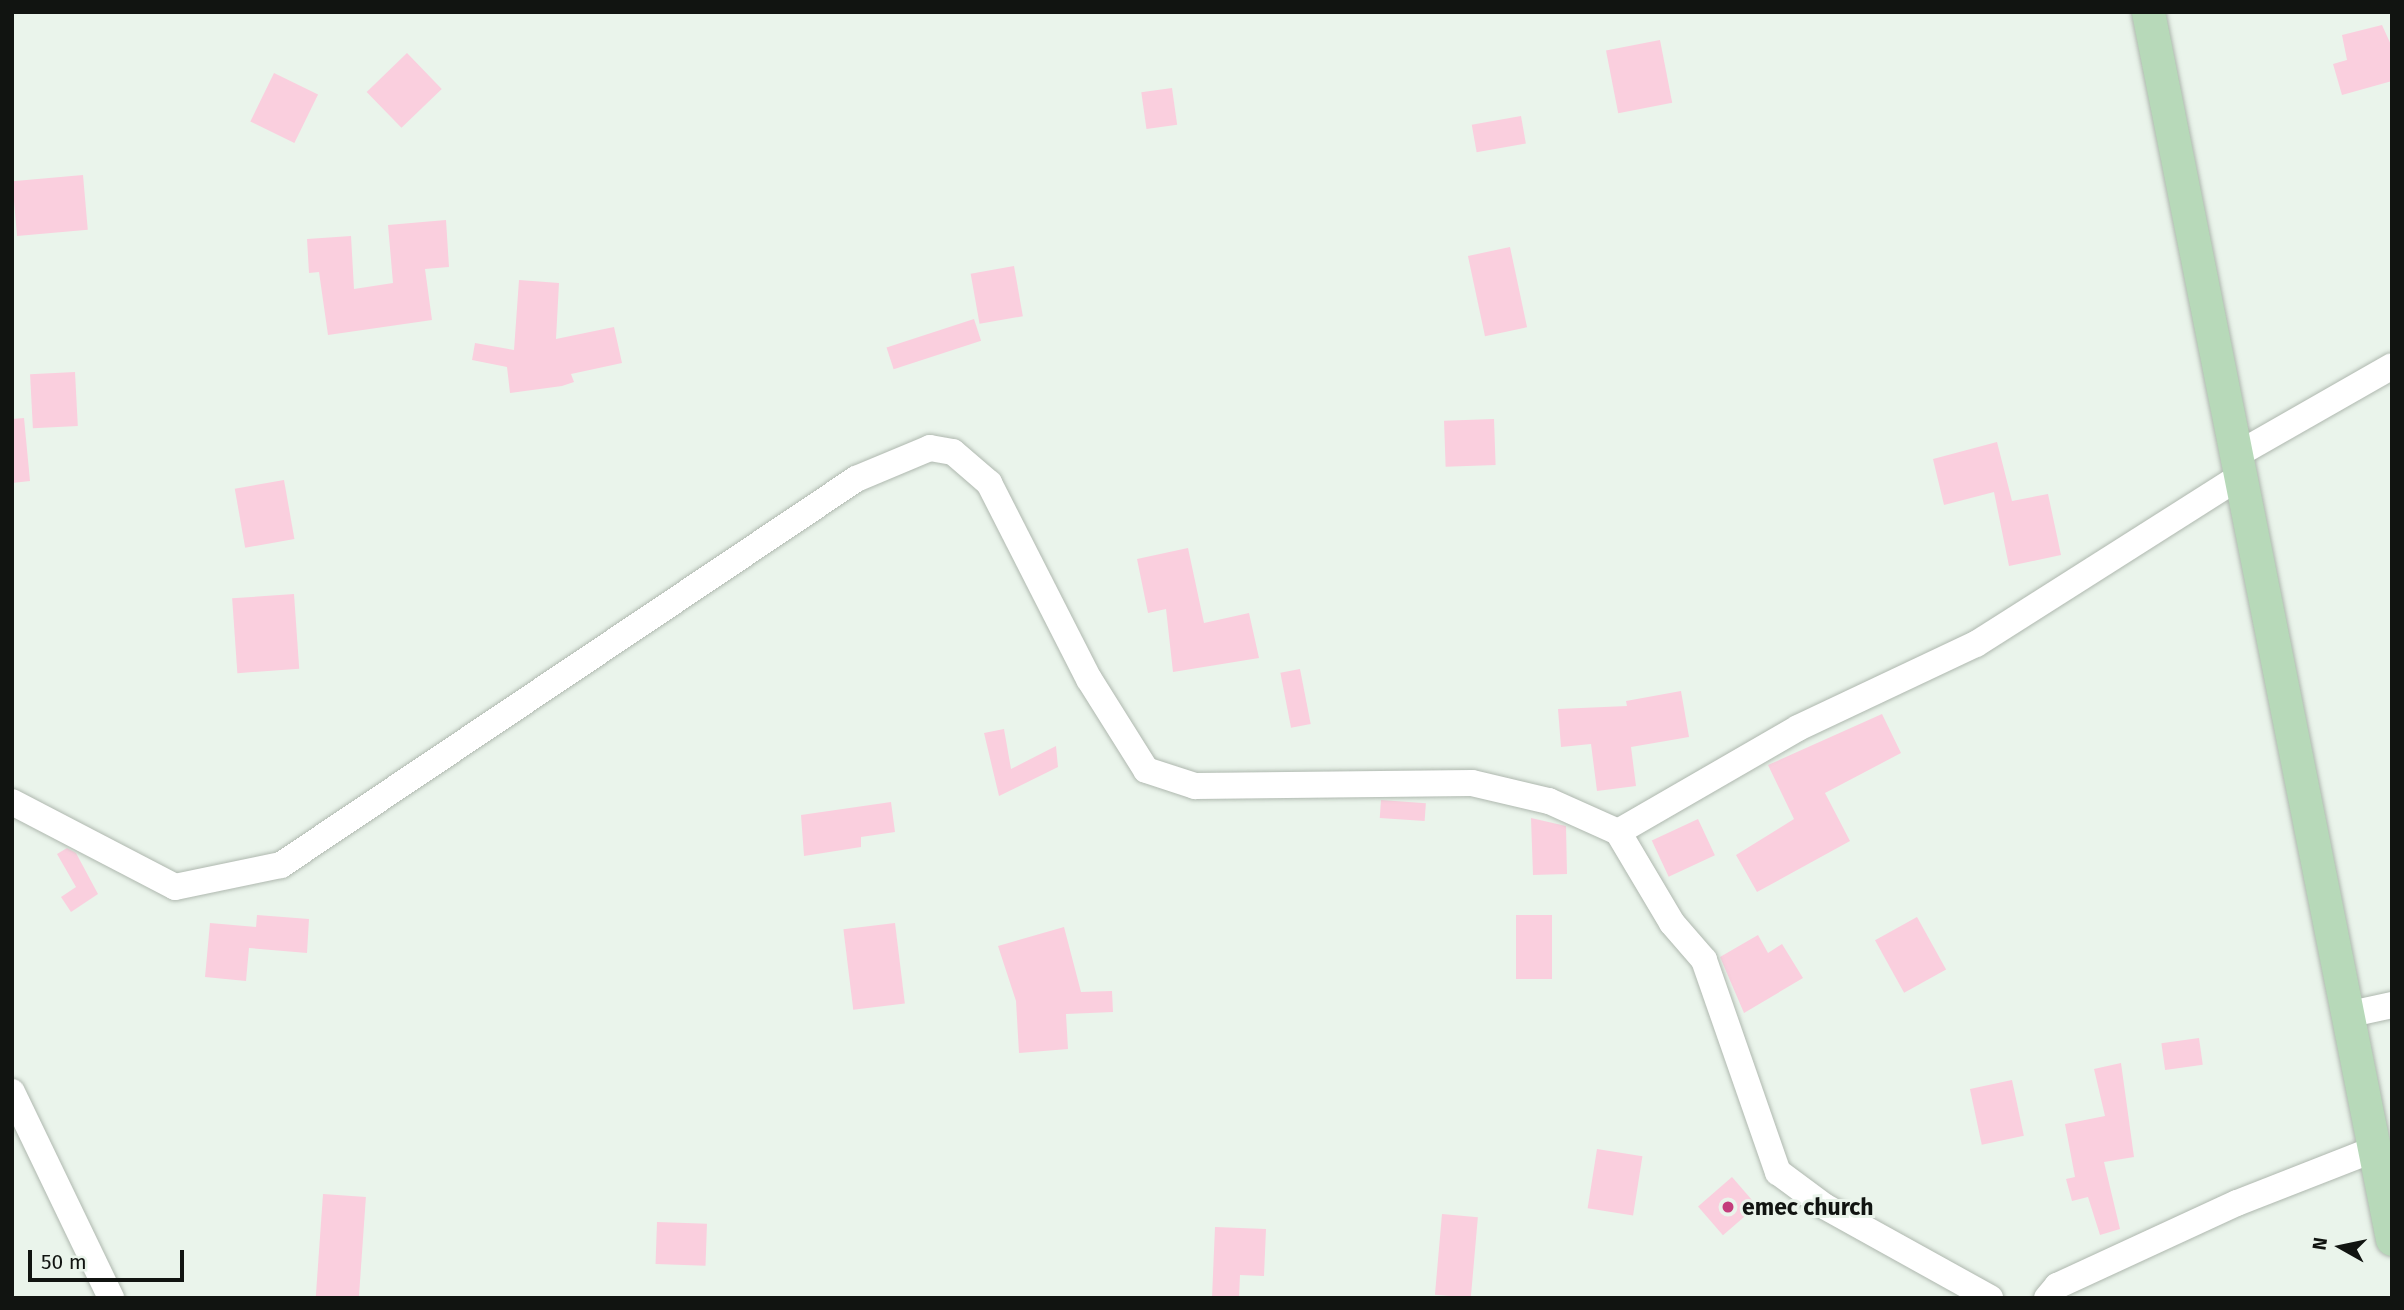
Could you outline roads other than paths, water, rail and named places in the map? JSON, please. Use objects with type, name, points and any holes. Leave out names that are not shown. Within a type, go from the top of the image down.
[{"type":"main road","points":[[2148,12],[2351,1014],[2372,1150],[2392,1239]]},
{"type":"street","points":[[1618,832],[1798,728],[1976,644],[2239,465],[2392,366]]},
{"type":"street","points":[[12,802],[175,887],[281,864],[856,479],[930,448],[969,460],[989,482],[1089,678],[1146,770],[1195,786],[1472,783],[1549,801],[1618,832],[1672,923],[1704,960],[1778,1172],[1824,1206],[1990,1298]]},
{"type":"street","points":[[2351,1014],[2392,1005]]},
{"type":"street","points":[[12,1092],[111,1298]]},
{"type":"street","points":[[2047,1298],[2057,1286],[2237,1203],[2372,1150]]},
{"type":"place","name":"emec church","points":[[1728,1207]]}]
